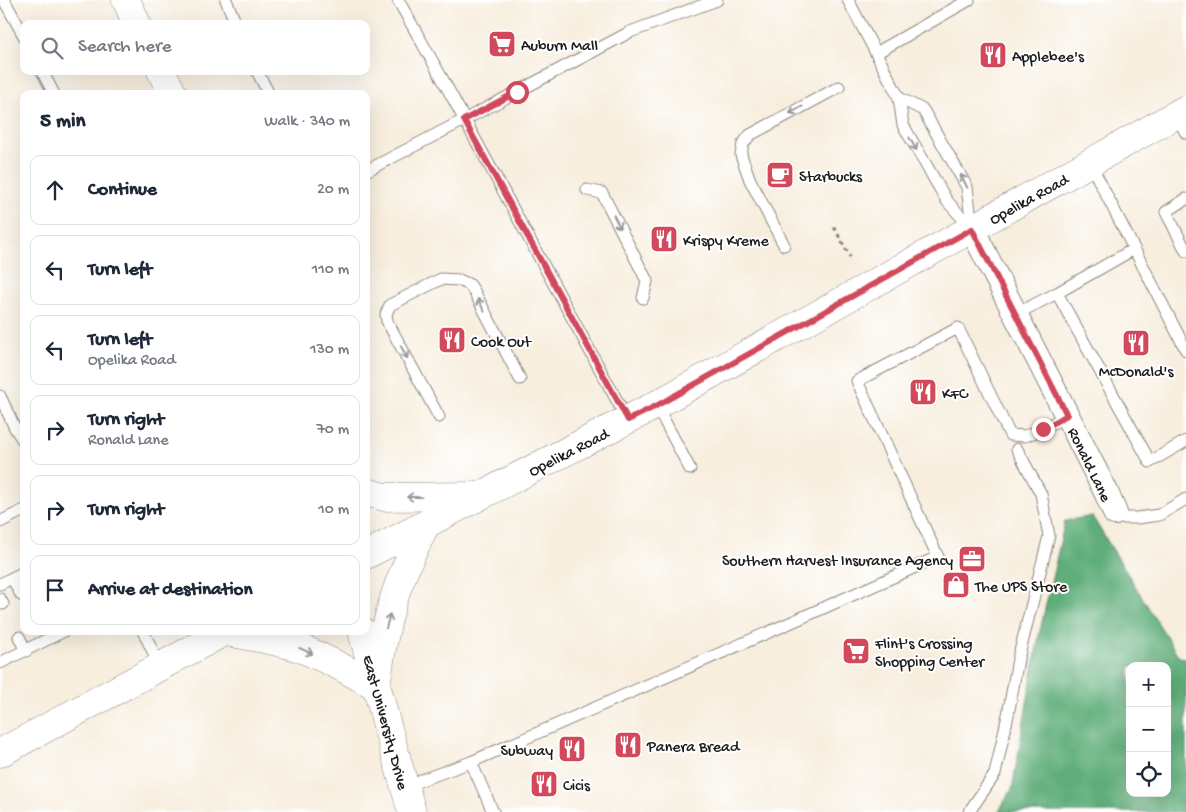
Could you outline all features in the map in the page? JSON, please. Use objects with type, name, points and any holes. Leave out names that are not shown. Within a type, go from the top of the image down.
[{"type":"main road","points":[[126,0],[136,20]]},
{"type":"main road","points":[[163,75],[170,90]]},
{"type":"main road","name":"Opelika Road","points":[[370,553],[656,406],[1090,163],[1183,119]]},
{"type":"main road","points":[[370,493],[384,497],[480,496]]},
{"type":"main road","points":[[242,635],[299,648],[340,666],[376,686],[385,629],[395,594],[426,524]]},
{"type":"main road","points":[[0,753],[221,635]]},
{"type":"main road","name":"East University Drive","points":[[363,635],[412,812]]},
{"type":"street","name":"Ronald Lane","points":[[972,229],[1115,513]]},
{"type":"lane","points":[[4,0],[20,29]]},
{"type":"lane","points":[[226,0],[234,20]]},
{"type":"lane","points":[[398,0],[628,420]]},
{"type":"lane","points":[[370,169],[630,32],[716,0]]},
{"type":"lane","name":"Ronald Lane","points":[[848,0],[899,98],[902,125],[946,201],[972,229]]},
{"type":"lane","points":[[876,53],[968,0]]},
{"type":"lane","points":[[44,75],[52,90]]},
{"type":"lane","points":[[259,75],[266,90]]},
{"type":"lane","points":[[784,245],[750,180],[741,155],[743,144],[750,135],[839,87]]},
{"type":"lane","name":"Ronald Lane","points":[[899,98],[923,110],[967,187],[972,229]]},
{"type":"lane","points":[[1090,163],[1186,350]]},
{"type":"lane","points":[[587,190],[602,192],[646,281],[643,298]]},
{"type":"lane","points":[[1186,199],[1166,212],[1186,251]]},
{"type":"lane","points":[[1016,314],[1134,249]]},
{"type":"lane","points":[[439,417],[387,321],[386,314],[390,305],[442,279],[459,280],[470,285],[520,380]]},
{"type":"lane","points":[[1057,293],[1150,462],[1186,441]]},
{"type":"lane","points":[[404,786],[471,762],[938,556],[856,381],[958,328],[1010,435],[1025,436],[1043,429],[1067,415]]},
{"type":"lane","points":[[0,396],[20,436]]},
{"type":"lane","points":[[656,406],[690,469]]},
{"type":"lane","points":[[969,812],[994,774],[1008,715],[1018,660],[1050,536],[1041,494],[1016,448]]},
{"type":"lane","points":[[1115,513],[1124,518],[1158,515],[1186,498]]},
{"type":"lane","points":[[0,522],[20,512]]},
{"type":"lane","points":[[0,584],[20,574]]},
{"type":"lane","points":[[12,578],[20,593]]},
{"type":"lane","points":[[145,635],[160,666]]},
{"type":"lane","points":[[0,649],[3,662],[26,650],[42,636]]},
{"type":"lane","points":[[19,637],[26,650]]},
{"type":"lane","points":[[471,762],[493,812]]},
{"type":"path","points":[[834,227],[850,257]]},
{"type":"green space","points":[[1092,516],[1179,657],[1186,658],[1186,812],[998,812],[1012,789],[1039,635],[1065,521]]},
{"type":"place","name":"Auburn Mall","points":[[502,44]]},
{"type":"place","name":"Applebee's","points":[[993,55]]},
{"type":"place","name":"Starbucks","points":[[780,175]]},
{"type":"place","name":"Krispy Kreme","points":[[664,239]]},
{"type":"place","name":"Cook Out","points":[[452,340]]},
{"type":"place","name":"McDonald's","points":[[1136,343]]},
{"type":"place","name":"KFC","points":[[923,392]]},
{"type":"place","name":"Southern Harvest Insurance Agency","points":[[972,559]]},
{"type":"place","name":"The UPS Store","points":[[956,585]]},
{"type":"place","name":"Flint's Crossing Shopping Center","points":[[856,651]]},
{"type":"place","name":"Panera Bread","points":[[628,745]]},
{"type":"place","name":"Subway","points":[[572,749]]},
{"type":"place","name":"Cicis","points":[[544,784]]},
{"type":"route","points":[[517,92],[464,120],[628,420],[972,229],[1067,415],[1043,429]]}]
